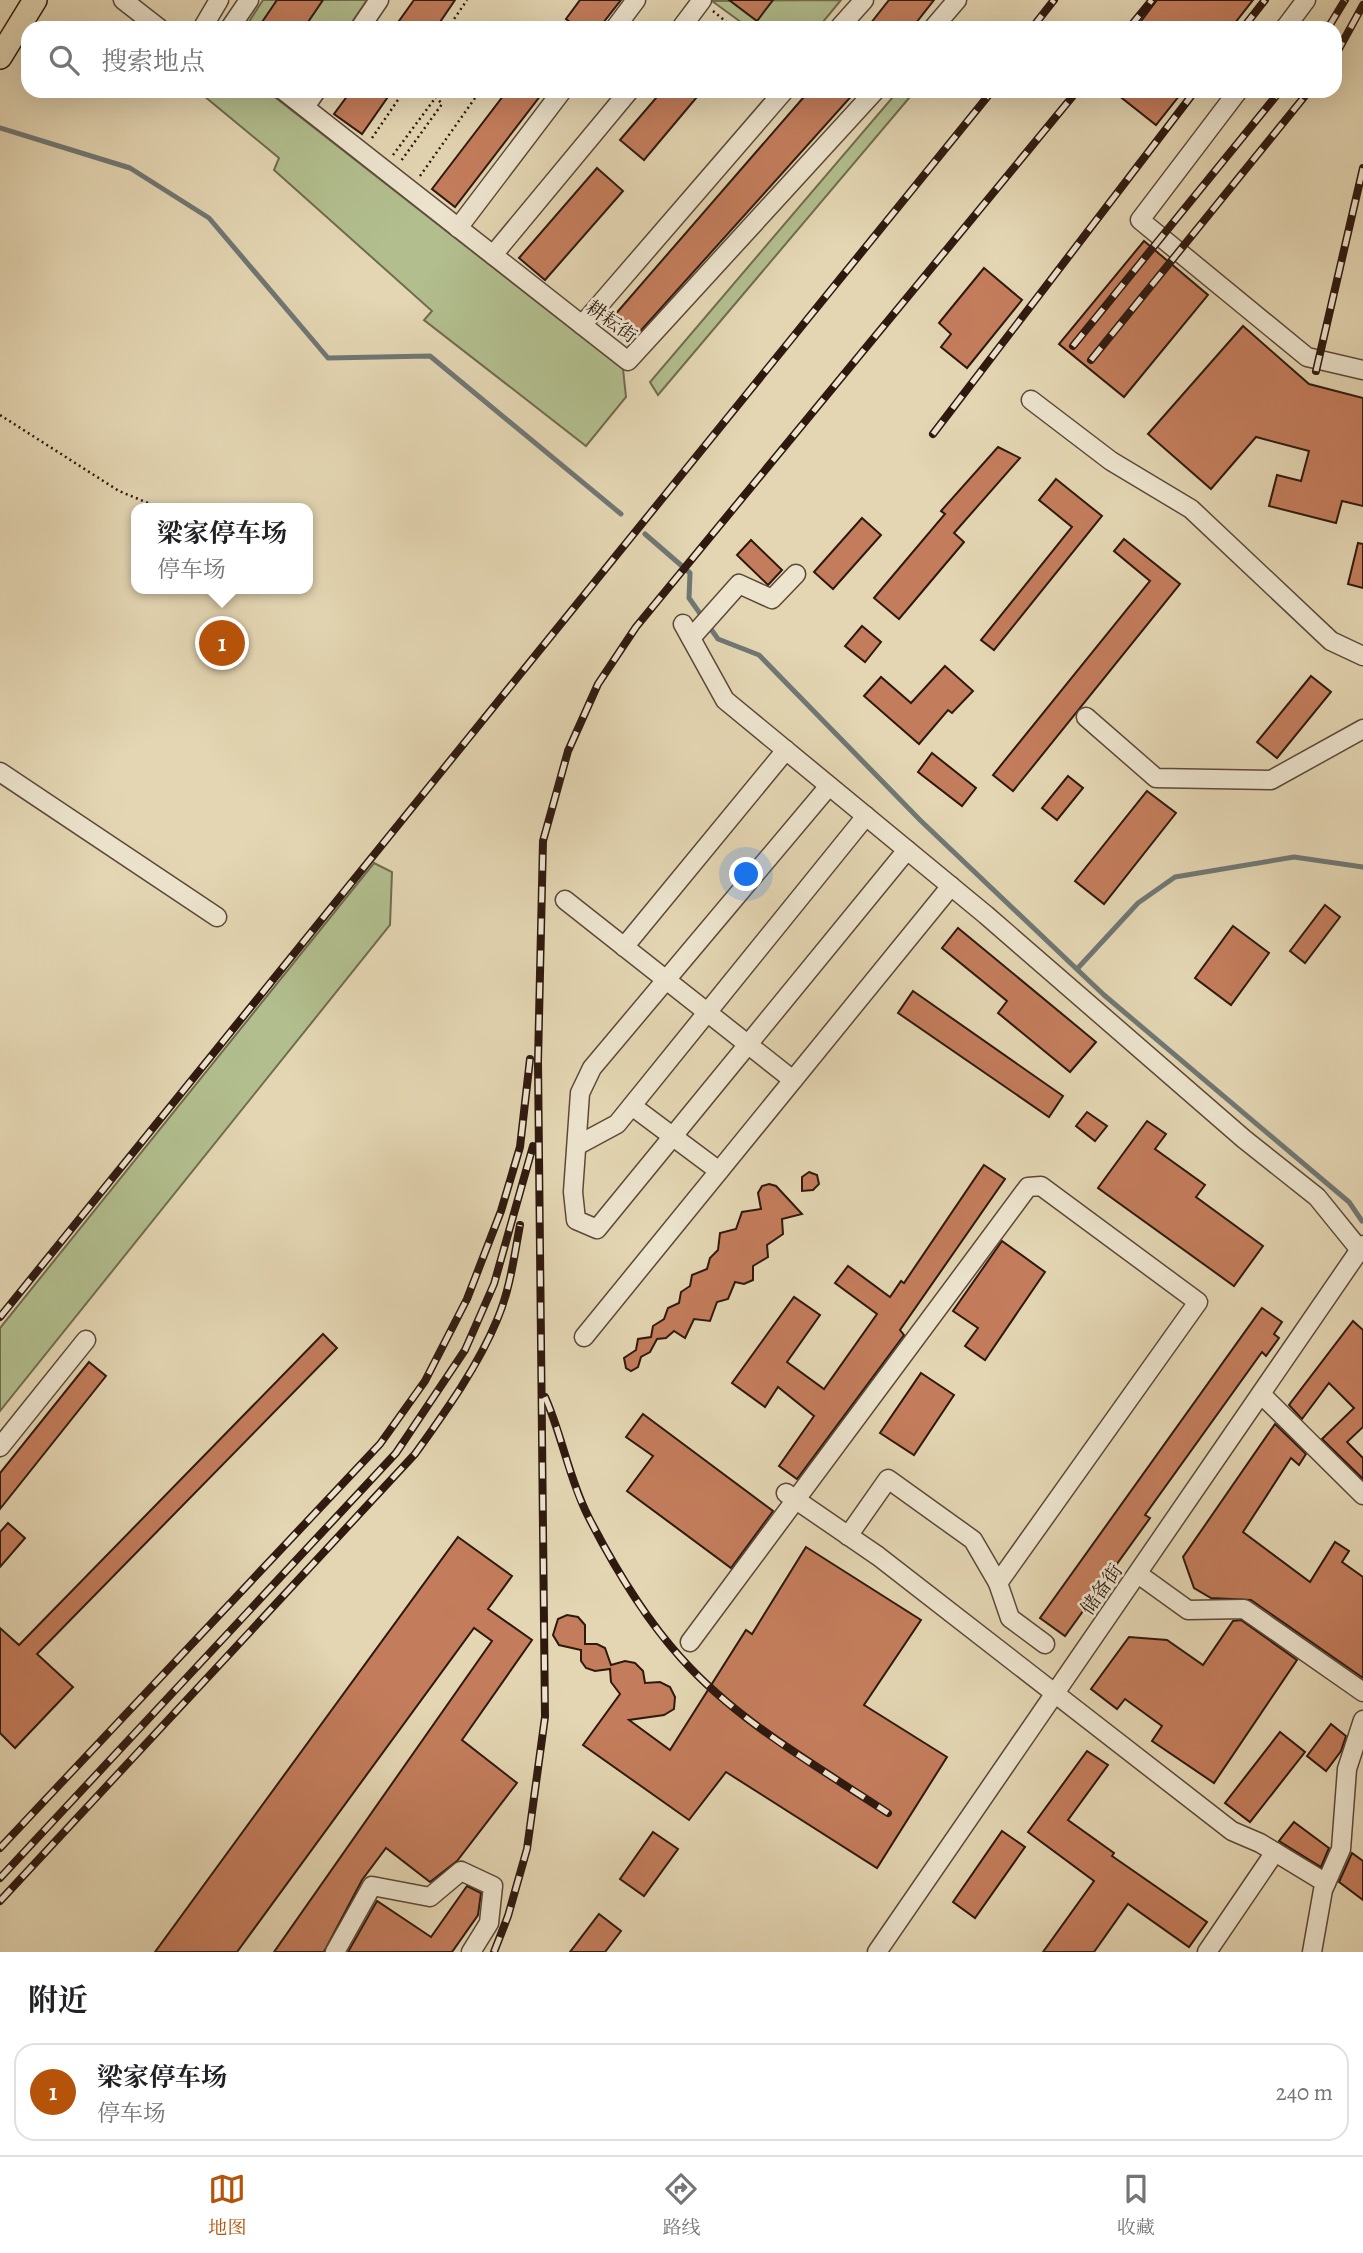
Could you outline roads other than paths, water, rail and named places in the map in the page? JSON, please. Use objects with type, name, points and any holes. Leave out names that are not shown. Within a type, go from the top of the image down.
[{"type":"main road","points":[[22,21],[35,0]]},
{"type":"main road","points":[[0,57],[21,23]]},
{"type":"street","points":[[123,0],[145,8]]},
{"type":"street","points":[[206,21],[219,0]]},
{"type":"street","points":[[235,21],[249,0]]},
{"type":"street","points":[[365,21],[380,0]]},
{"type":"street","points":[[620,21],[636,0]]},
{"type":"street","points":[[845,21],[864,0]]},
{"type":"street","points":[[939,21],[957,0]]},
{"type":"street","points":[[1290,21],[1306,0]]},
{"type":"street","points":[[686,21],[701,1]]},
{"type":"street","name":"耕耘街","points":[[293,98],[628,361],[870,98]]},
{"type":"street","points":[[305,107],[311,98]]},
{"type":"street","points":[[458,228],[557,98]]},
{"type":"street","points":[[493,255],[623,98]]},
{"type":"street","points":[[582,325],[779,98]]},
{"type":"street","points":[[1233,98],[1140,220],[1307,357],[1363,370]]},
{"type":"street","points":[[1031,400],[1111,461],[1191,509],[1331,641],[1363,656]]},
{"type":"street","points":[[796,575],[772,599],[738,584],[713,613],[690,630],[725,700],[951,886],[1244,1139],[1318,1197],[1362,1248]]},
{"type":"street","points":[[1086,717],[1156,778],[1271,780],[1363,729]]},
{"type":"street","points":[[624,947],[786,750]]},
{"type":"street","points":[[0,772],[217,917]]},
{"type":"street","points":[[829,786],[592,1069],[580,1093],[573,1192],[576,1220],[597,1229],[907,850]]},
{"type":"street","points":[[578,1145],[617,1124],[632,1107],[866,816]]},
{"type":"street","points":[[584,1336],[951,886]]},
{"type":"street","points":[[565,900],[793,1080]]},
{"type":"street","points":[[632,1107],[719,1171]]},
{"type":"street","points":[[690,1642],[791,1497],[1028,1187],[1041,1186],[1198,1302],[998,1583]]},
{"type":"street","name":"储备街","points":[[877,1952],[1362,1248]]},
{"type":"street","points":[[0,1447],[86,1340]]},
{"type":"street","points":[[1261,1394],[1363,1495]]},
{"type":"street","points":[[848,1536],[888,1479],[973,1540],[998,1583],[1010,1618],[1045,1644]]},
{"type":"street","points":[[791,1497],[848,1536],[1232,1831],[1275,1852],[1326,1883]]},
{"type":"street","points":[[1138,1573],[1188,1610],[1244,1609],[1363,1692]]},
{"type":"street","points":[[1312,1952],[1326,1883],[1341,1849],[1347,1769],[1363,1720]]},
{"type":"street","points":[[1207,1952],[1275,1852]]},
{"type":"street","points":[[335,1952],[372,1886],[430,1897],[461,1871],[494,1886],[489,1923],[471,1952]]},
{"type":"waterway","points":[[0,128],[130,168],[209,218],[328,358],[430,356],[621,514]]},
{"type":"waterway","points":[[645,534],[690,573],[689,598],[718,639],[759,655],[920,820],[1104,995],[1349,1202],[1362,1221]]},
{"type":"waterway","points":[[1077,969],[1138,903],[1175,877],[1294,857],[1363,867]]},
{"type":"railway","points":[[1038,21],[1054,0]]},
{"type":"railway","points":[[1135,21],[1152,0]]},
{"type":"railway","points":[[1248,21],[1265,0]]},
{"type":"railway","points":[[1332,21],[1345,0]]},
{"type":"railway","points":[[1342,43],[1363,5]]},
{"type":"railway","points":[[0,1317],[986,98]]},
{"type":"railway","points":[[494,1952],[508,1916],[527,1849],[545,1717],[538,1062],[543,841],[568,751],[598,684],[636,627],[1071,98]]},
{"type":"railway","points":[[933,434],[1190,98]]},
{"type":"railway","points":[[1073,346],[1274,98]]},
{"type":"railway","points":[[1091,360],[1303,98]]},
{"type":"railway","points":[[1316,371],[1363,168]]},
{"type":"railway","points":[[0,1848],[380,1444],[425,1381],[467,1299],[501,1211],[520,1147],[530,1059]]},
{"type":"railway","points":[[0,1878],[396,1453],[465,1350],[494,1284],[533,1146]]},
{"type":"railway","points":[[0,1901],[415,1454],[460,1389],[489,1338],[505,1297],[520,1225]]},
{"type":"railway","points":[[545,1397],[588,1516],[630,1590],[667,1642],[727,1703],[806,1760],[888,1813]]},
{"type":"place","name":"梁家停车场","points":[[222,643]]}]
